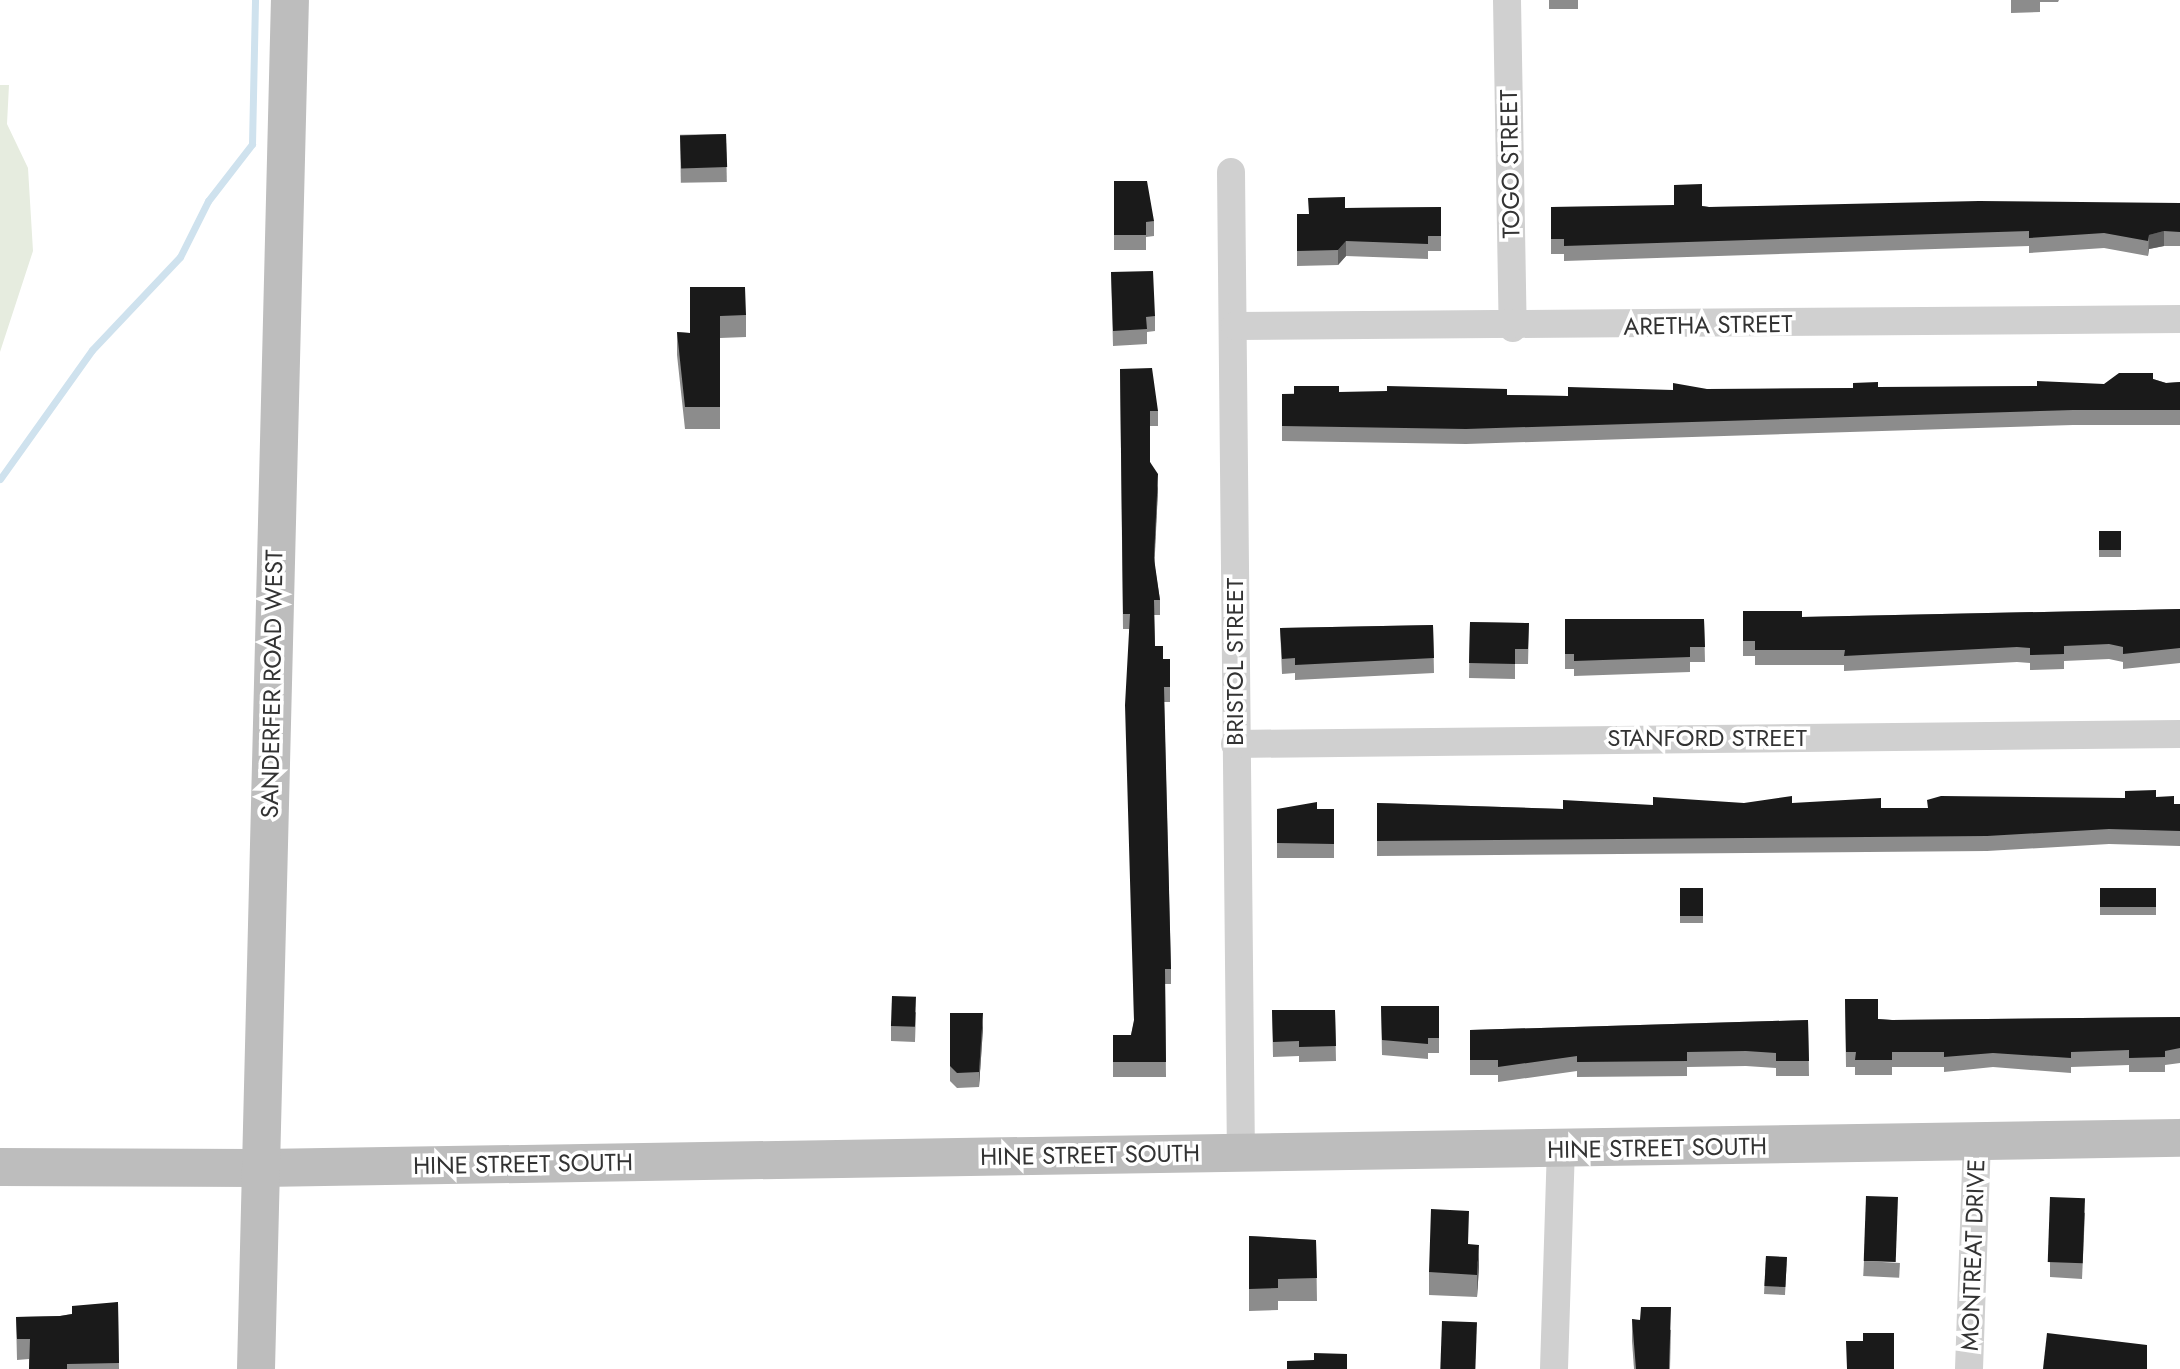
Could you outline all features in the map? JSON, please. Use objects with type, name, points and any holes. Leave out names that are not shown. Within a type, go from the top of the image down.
[{"type":"street","name":"SANDERFER ROAD WEST","points":[[256,1369],[290,0]]},
{"type":"street","name":"TOGO STREET","points":[[1507,0],[1513,328]]},
{"type":"street","name":"BRISTOL STREET","points":[[1231,172],[1236,326],[1235,744],[1241,1152]]},
{"type":"street","name":"ARETHA STREET","points":[[1236,326],[1513,328],[2180,319]]},
{"type":"street","name":"STANFORD STREET","points":[[1235,744],[2180,734]]},
{"type":"street","name":"HINE STREET SOUTH","points":[[0,1167],[262,1168],[1241,1152],[1561,1150],[2180,1138]]},
{"type":"street","name":"MONTREAT DRIVE","points":[[1969,1369],[1978,1141]]},
{"type":"street","points":[[1554,1369],[1561,1150]]},
{"type":"shaded area","points":[[0,85],[9,85],[7,124],[28,168],[33,251],[0,352]]},
{"type":"building","points":[[726,134],[727,167],[681,169],[680,136]]},
{"type":"building","points":[[1114,181],[1147,181],[1154,221],[1146,222],[1146,235],[1114,235]]},
{"type":"building","points":[[1702,184],[1702,206],[1709,207],[1979,201],[2180,203],[2180,232],[2164,231],[2149,235],[2148,241],[2104,233],[2029,238],[2029,231],[1564,246],[1564,239],[1551,239],[1551,207],[1674,205],[1674,185]]},
{"type":"building","points":[[1345,197],[1345,208],[1441,207],[1441,236],[1428,236],[1428,244],[1346,241],[1338,250],[1297,251],[1297,214],[1309,214],[1308,198]]},
{"type":"building","points":[[1153,271],[1155,316],[1146,317],[1147,329],[1113,331],[1111,272]]},
{"type":"building","points":[[690,287],[745,287],[746,315],[720,316],[720,407],[685,407],[677,332],[690,333]]},
{"type":"building","points":[[1152,368],[1158,411],[1150,411],[1150,462],[1158,474],[1154,558],[1160,600],[1154,600],[1155,646],[1163,646],[1163,659],[1170,659],[1170,687],[1164,687],[1171,969],[1165,969],[1166,1062],[1113,1062],[1113,1035],[1131,1035],[1134,1020],[1125,705],[1130,614],[1123,614],[1120,369]]},
{"type":"building","points":[[2119,373],[2153,373],[2153,379],[2166,383],[2180,382],[2180,410],[2073,410],[1466,429],[1282,426],[1282,394],[1294,394],[1294,386],[1339,386],[1339,392],[1387,391],[1387,386],[1507,389],[1507,395],[1568,396],[1568,387],[1673,390],[1673,383],[1707,389],[1853,388],[1853,383],[1878,382],[1878,387],[2037,386],[2037,381],[2104,384]]},
{"type":"building","points":[[2099,531],[2121,531],[2121,550],[2099,550]]},
{"type":"building","points":[[2180,609],[2180,648],[2123,654],[2123,647],[2109,644],[2064,646],[2064,654],[2030,655],[2030,648],[2017,647],[1844,656],[1845,650],[1755,650],[1755,641],[1743,641],[1743,611],[1802,611],[1802,617]]},
{"type":"building","points":[[1565,619],[1704,619],[1705,647],[1690,647],[1690,657],[1574,661],[1574,654],[1565,654]]},
{"type":"building","points":[[1470,622],[1529,623],[1528,649],[1515,649],[1515,664],[1469,663]]},
{"type":"building","points":[[1433,625],[1434,658],[1295,665],[1295,658],[1282,659],[1280,628]]},
{"type":"building","points":[[2156,790],[2156,797],[2174,796],[2174,804],[2180,804],[2180,831],[2109,829],[1987,836],[1377,841],[1377,803],[1563,809],[1563,800],[1653,805],[1653,797],[1744,803],[1792,796],[1792,803],[1881,798],[1881,808],[1928,808],[1927,800],[1941,796],[2125,798],[2125,791]]},
{"type":"building","points":[[1317,802],[1317,809],[1334,809],[1334,844],[1277,843],[1277,809]]},
{"type":"building","points":[[1680,888],[1703,888],[1703,916],[1680,916]]},
{"type":"building","points":[[2100,888],[2156,888],[2156,907],[2100,907]]},
{"type":"building","points":[[892,996],[916,997],[915,1027],[891,1026]]},
{"type":"building","points":[[1845,999],[1878,999],[1878,1019],[1892,1020],[2180,1017],[2180,1048],[2165,1051],[2165,1057],[2129,1058],[2129,1050],[2071,1052],[2071,1058],[1993,1053],[1944,1057],[1944,1052],[1892,1052],[1892,1060],[1855,1060],[1856,1052],[1846,1052]]},
{"type":"building","points":[[1381,1006],[1439,1006],[1439,1038],[1428,1038],[1428,1044],[1382,1040]]},
{"type":"building","points":[[1272,1010],[1335,1010],[1336,1046],[1299,1047],[1299,1041],[1273,1042]]},
{"type":"building","points":[[950,1013],[983,1013],[979,1072],[957,1073],[950,1066]]},
{"type":"building","points":[[1808,1020],[1809,1061],[1776,1061],[1776,1053],[1746,1051],[1687,1052],[1687,1061],[1577,1062],[1577,1056],[1498,1067],[1498,1060],[1470,1060],[1470,1030]]},
{"type":"building","points":[[1866,1196],[1898,1197],[1896,1262],[1864,1261]]},
{"type":"building","points":[[2050,1197],[2085,1198],[2083,1263],[2048,1262]]},
{"type":"building","points":[[1431,1209],[1469,1211],[1468,1244],[1479,1245],[1477,1275],[1429,1272]]},
{"type":"building","points":[[1249,1236],[1316,1240],[1317,1278],[1278,1279],[1278,1288],[1249,1289]]},
{"type":"building","points":[[1766,1256],[1787,1257],[1785,1287],[1764,1286]]},
{"type":"building","points":[[118,1302],[119,1363],[67,1364],[67,1369],[29,1369],[30,1339],[17,1339],[16,1317],[60,1316],[72,1314],[72,1306]]},
{"type":"building","points":[[1641,1307],[1671,1307],[1669,1369],[1636,1369],[1632,1319],[1640,1320]]},
{"type":"building","points":[[1442,1321],[1477,1322],[1475,1369],[1440,1369]]},
{"type":"building","points":[[1863,1333],[1894,1333],[1894,1369],[1847,1369],[1846,1341],[1863,1341]]},
{"type":"building","points":[[2047,1333],[2147,1345],[2147,1369],[2043,1369]]},
{"type":"building","points":[[1314,1353],[1347,1354],[1347,1369],[1287,1369],[1287,1361],[1314,1360]]},
{"type":"waterway","points":[[0,479],[92,350],[180,257],[208,201],[252,144],[255,0]]}]
